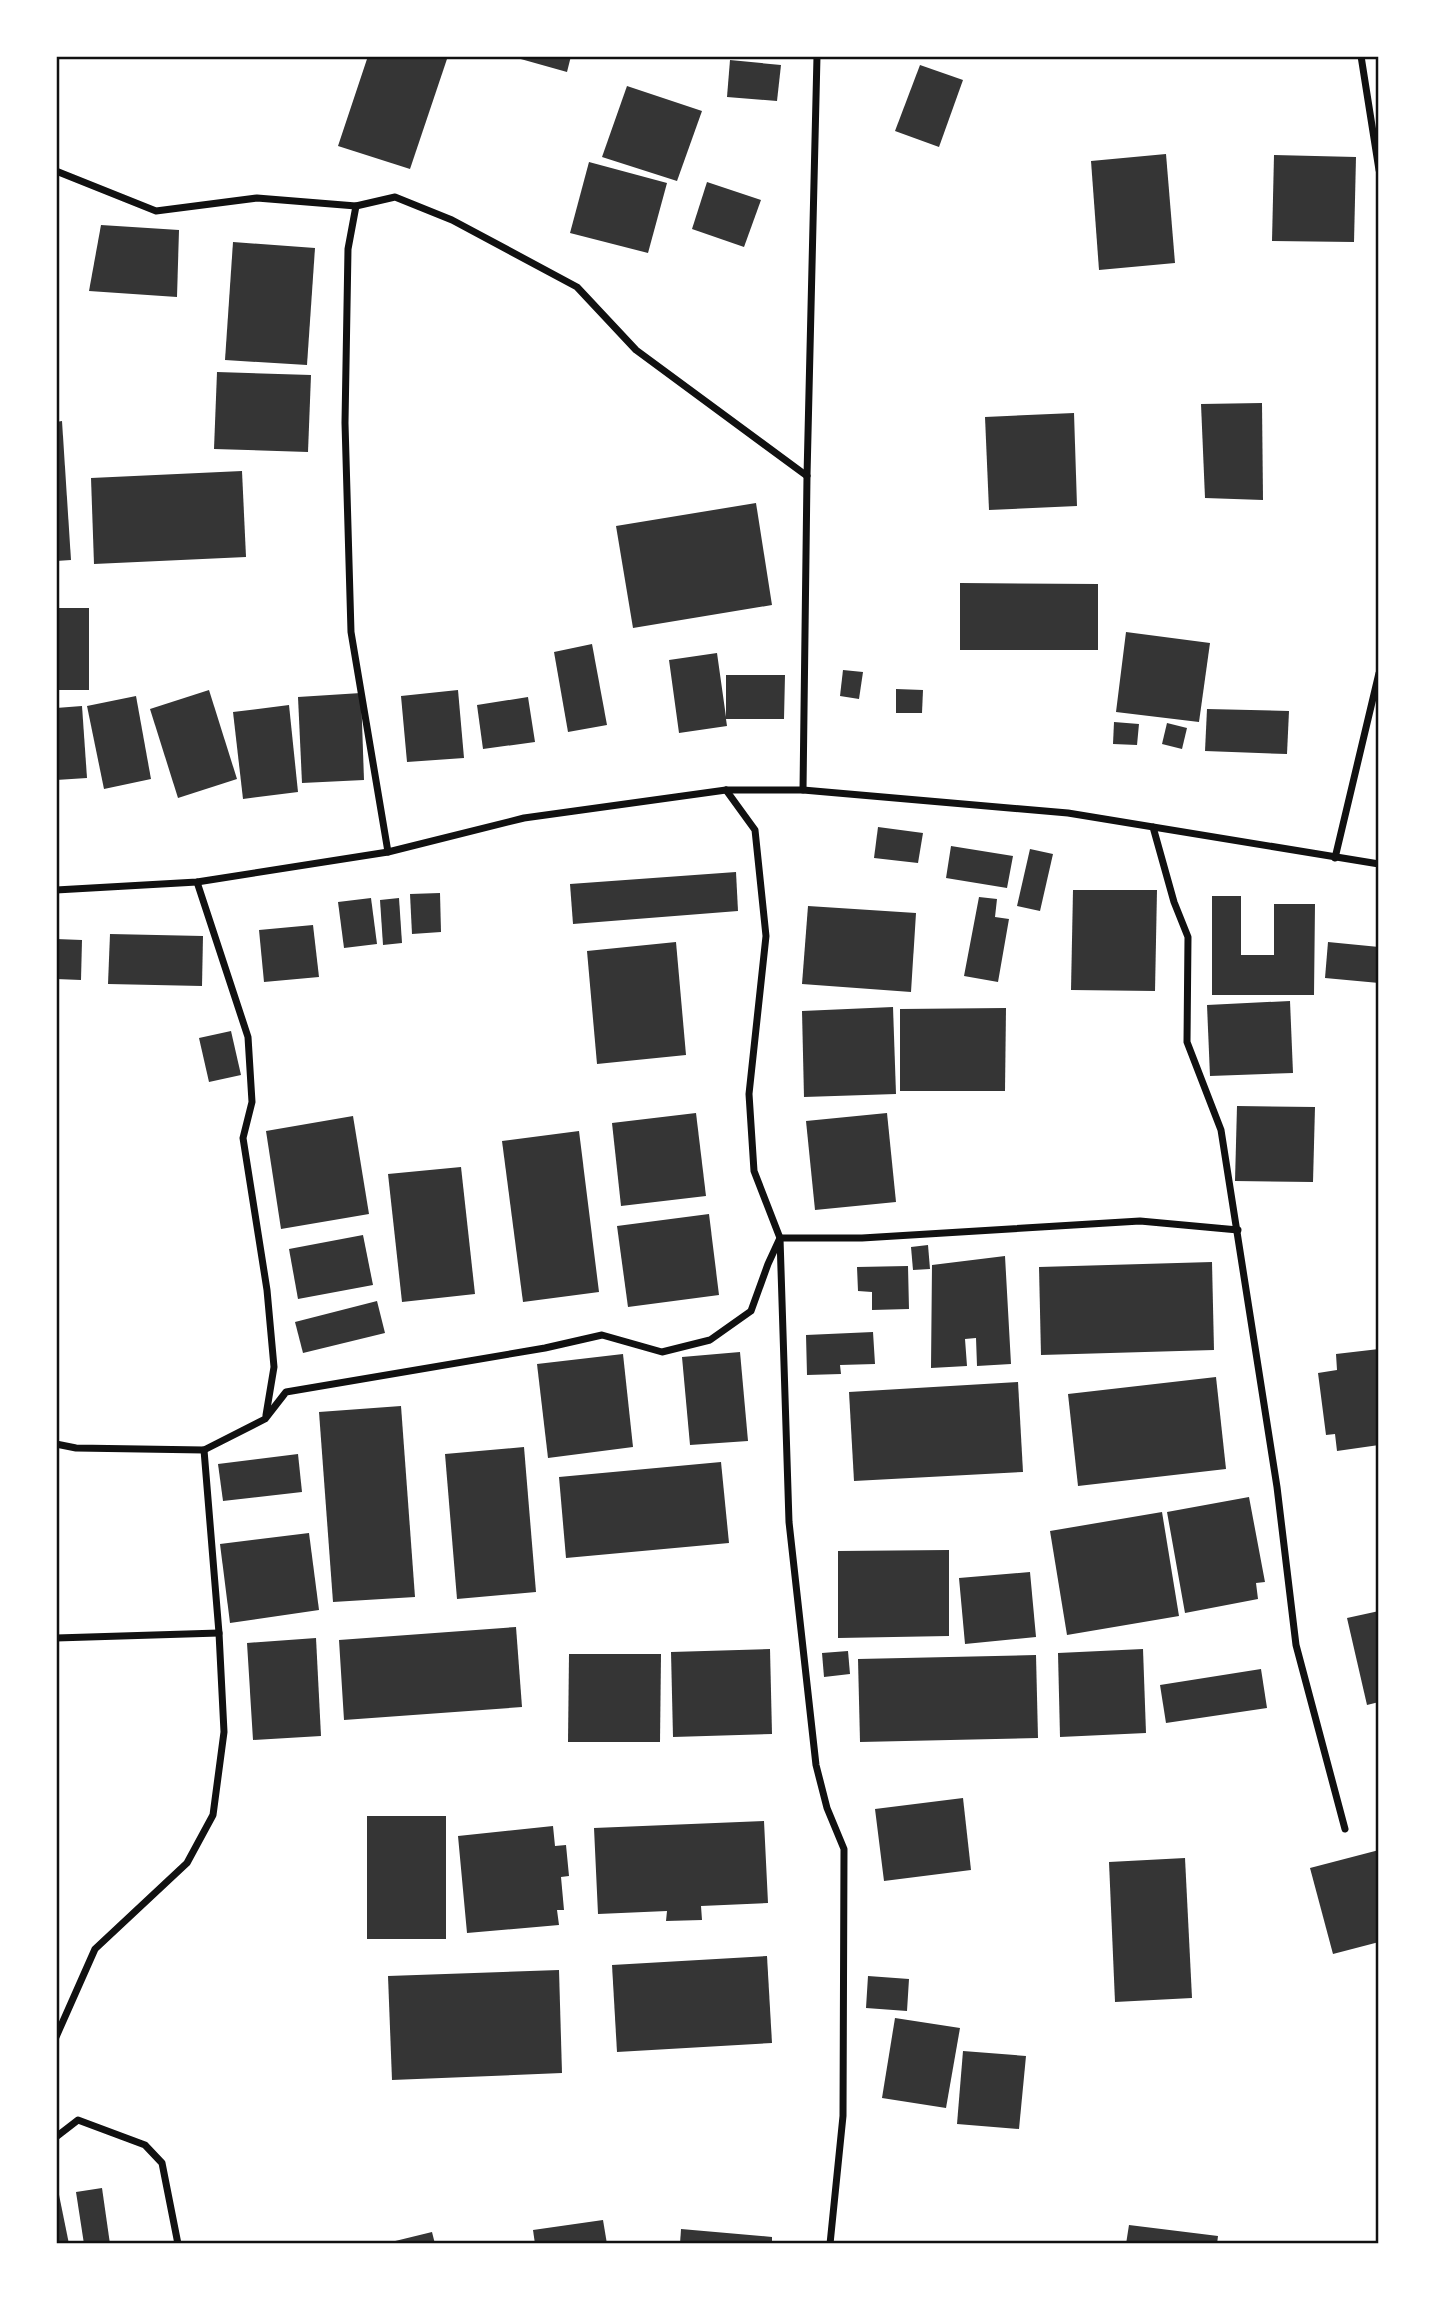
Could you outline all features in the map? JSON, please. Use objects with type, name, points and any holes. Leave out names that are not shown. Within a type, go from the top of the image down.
[{"type":"street","points":[[803,790],[817,56]]},
{"type":"street","points":[[1361,56],[1379,170]]},
{"type":"street","points":[[56,171],[156,211],[257,198],[356,206],[396,197],[452,220],[576,287],[636,350],[807,475]]},
{"type":"street","points":[[356,206],[348,249],[345,423],[351,632],[387,852]]},
{"type":"street","points":[[1335,858],[1379,673]]},
{"type":"street","points":[[726,790],[755,830],[766,936],[749,1094],[754,1171],[780,1238],[789,1522],[816,1765],[827,1808],[844,1849],[843,2116],[830,2244]]},
{"type":"street","points":[[56,890],[197,881],[387,852],[524,818],[726,790],[803,790],[1068,813],[1379,864]]},
{"type":"street","points":[[1153,827],[1174,902],[1188,937],[1187,1042],[1221,1130],[1277,1487],[1296,1645],[1345,1829]]},
{"type":"street","points":[[197,881],[248,1037],[252,1102],[243,1138],[267,1290],[274,1367],[265,1419]]},
{"type":"street","points":[[780,1238],[862,1238],[1140,1222],[1238,1230]]},
{"type":"street","points":[[56,1444],[76,1448],[204,1450],[265,1419],[286,1392],[545,1349],[602,1335],[662,1352],[710,1340],[751,1311],[780,1238]]},
{"type":"street","points":[[56,2037],[95,1949],[187,1863],[213,1815],[224,1732],[204,1450]]},
{"type":"street","points":[[56,1638],[219,1633]]},
{"type":"street","points":[[56,2137],[78,2120],[145,2146],[162,2163],[178,2244]]},
{"type":"building","points":[[368,56],[448,56],[410,169],[338,146]]},
{"type":"building","points":[[510,56],[571,56],[567,72]]},
{"type":"building","points":[[730,60],[781,65],[777,101],[727,97]]},
{"type":"building","points":[[920,65],[963,80],[939,147],[895,131]]},
{"type":"building","points":[[627,86],[702,111],[677,181],[602,157]]},
{"type":"building","points":[[1166,154],[1175,263],[1099,270],[1091,161]]},
{"type":"building","points":[[1274,155],[1356,157],[1354,242],[1272,241]]},
{"type":"building","points":[[589,162],[667,183],[648,253],[570,233]]},
{"type":"building","points":[[707,182],[761,200],[744,247],[692,229]]},
{"type":"building","points":[[101,225],[179,230],[177,297],[89,291]]},
{"type":"building","points":[[233,242],[315,248],[307,365],[225,360]]},
{"type":"building","points":[[217,372],[311,375],[308,452],[214,449]]},
{"type":"building","points":[[1262,403],[1263,500],[1205,498],[1201,404]]},
{"type":"building","points":[[1074,413],[1077,506],[989,510],[985,417]]},
{"type":"building","points":[[62,421],[71,560],[56,561],[56,422]]},
{"type":"building","points":[[242,471],[246,557],[94,564],[91,478]]},
{"type":"building","points":[[756,503],[772,605],[633,628],[616,526]]},
{"type":"building","points":[[960,583],[1098,584],[1098,650],[960,650]]},
{"type":"building","points":[[56,608],[89,608],[89,690],[56,690]]},
{"type":"building","points":[[1126,632],[1210,643],[1199,722],[1116,712]]},
{"type":"building","points":[[592,644],[607,725],[568,732],[554,652]]},
{"type":"building","points":[[717,653],[726,717],[726,675],[785,675],[784,719],[726,719],[727,726],[679,733],[669,660]]},
{"type":"building","points":[[843,670],[863,672],[859,699],[840,696]]},
{"type":"building","points":[[896,689],[923,690],[922,713],[896,713]]},
{"type":"building","points":[[209,690],[237,779],[178,798],[150,709]]},
{"type":"building","points":[[458,690],[464,758],[407,762],[401,696]]},
{"type":"building","points":[[361,693],[364,780],[302,783],[298,697]]},
{"type":"building","points":[[136,696],[151,779],[104,789],[87,706]]},
{"type":"building","points":[[528,697],[535,742],[483,749],[477,705]]},
{"type":"building","points":[[289,705],[298,792],[243,799],[233,712]]},
{"type":"building","points":[[82,706],[87,778],[56,780],[56,708]]},
{"type":"building","points":[[1207,709],[1289,711],[1287,754],[1205,751]]},
{"type":"building","points":[[1114,722],[1139,724],[1137,745],[1113,744]]},
{"type":"building","points":[[1167,723],[1187,728],[1182,749],[1162,744]]},
{"type":"building","points":[[878,827],[923,833],[918,863],[874,858]]},
{"type":"building","points":[[951,846],[1013,856],[1007,888],[946,878]]},
{"type":"building","points":[[1030,849],[1053,854],[1040,911],[1017,906]]},
{"type":"building","points":[[736,872],[738,911],[573,924],[570,884]]},
{"type":"building","points":[[1073,890],[1157,890],[1155,991],[1071,990]]},
{"type":"building","points":[[440,893],[441,932],[412,934],[410,894]]},
{"type":"building","points":[[1212,896],[1241,896],[1241,955],[1274,955],[1274,904],[1315,904],[1314,995],[1212,995]]},
{"type":"building","points":[[979,897],[997,899],[995,917],[1009,919],[998,982],[964,976]]},
{"type":"building","points":[[371,898],[377,944],[344,948],[338,902]]},
{"type":"building","points":[[399,898],[402,943],[383,945],[380,900]]},
{"type":"building","points":[[808,906],[916,913],[911,992],[802,984]]},
{"type":"building","points":[[313,925],[319,977],[264,982],[259,930]]},
{"type":"building","points":[[110,934],[203,936],[202,986],[108,984]]},
{"type":"building","points":[[56,939],[82,940],[81,980],[56,979]]},
{"type":"building","points":[[676,942],[686,1055],[597,1064],[587,951]]},
{"type":"building","points":[[1328,942],[1379,947],[1379,983],[1325,978]]},
{"type":"building","points":[[1290,1001],[1293,1073],[1210,1076],[1207,1005]]},
{"type":"building","points":[[893,1007],[896,1094],[804,1097],[802,1011]]},
{"type":"building","points":[[1006,1008],[1005,1091],[900,1091],[900,1009]]},
{"type":"building","points":[[231,1031],[241,1075],[209,1082],[199,1038]]},
{"type":"building","points":[[1237,1106],[1315,1107],[1313,1182],[1235,1181]]},
{"type":"building","points":[[696,1113],[706,1196],[621,1206],[612,1123]]},
{"type":"building","points":[[887,1113],[896,1202],[815,1210],[806,1121]]},
{"type":"building","points":[[353,1116],[369,1214],[281,1229],[266,1131]]},
{"type":"building","points":[[579,1131],[599,1292],[523,1302],[502,1141]]},
{"type":"building","points":[[461,1167],[475,1294],[402,1302],[388,1174]]},
{"type":"building","points":[[709,1214],[719,1295],[628,1307],[617,1226]]},
{"type":"building","points":[[363,1235],[373,1285],[298,1299],[289,1249]]},
{"type":"building","points":[[928,1245],[930,1269],[913,1270],[911,1247]]},
{"type":"building","points":[[1005,1256],[1011,1364],[977,1366],[976,1338],[965,1339],[967,1366],[931,1368],[932,1265]]},
{"type":"building","points":[[1212,1262],[1214,1350],[1041,1355],[1039,1267]]},
{"type":"building","points":[[908,1266],[909,1309],[872,1310],[872,1292],[858,1291],[857,1267]]},
{"type":"building","points":[[377,1301],[385,1333],[303,1353],[295,1322]]},
{"type":"building","points":[[873,1332],[875,1364],[840,1365],[841,1374],[807,1375],[806,1335]]},
{"type":"building","points":[[1379,1349],[1379,1445],[1337,1451],[1335,1434],[1326,1435],[1318,1373],[1337,1370],[1336,1354]]},
{"type":"building","points":[[740,1352],[748,1441],[690,1445],[682,1357]]},
{"type":"building","points":[[623,1354],[633,1447],[548,1458],[537,1364]]},
{"type":"building","points":[[1216,1377],[1226,1469],[1078,1486],[1068,1394]]},
{"type":"building","points":[[1018,1382],[1023,1472],[854,1481],[849,1392]]},
{"type":"building","points":[[401,1406],[415,1597],[333,1602],[319,1412]]},
{"type":"building","points":[[524,1447],[536,1592],[457,1599],[445,1454]]},
{"type":"building","points":[[298,1454],[302,1492],[223,1501],[218,1464]]},
{"type":"building","points":[[721,1462],[729,1543],[566,1558],[559,1477]]},
{"type":"building","points":[[1249,1497],[1265,1582],[1256,1583],[1258,1599],[1185,1613],[1167,1512]]},
{"type":"building","points":[[1162,1512],[1179,1616],[1067,1635],[1050,1531]]},
{"type":"building","points":[[309,1533],[319,1610],[230,1623],[220,1544]]},
{"type":"building","points":[[949,1550],[949,1636],[838,1638],[838,1551]]},
{"type":"building","points":[[1030,1572],[1036,1637],[965,1644],[959,1578]]},
{"type":"building","points":[[1379,1611],[1379,1702],[1367,1705],[1347,1618]]},
{"type":"building","points":[[516,1627],[522,1707],[344,1720],[339,1640]]},
{"type":"building","points":[[316,1638],[321,1736],[253,1740],[247,1643]]},
{"type":"building","points":[[770,1649],[772,1734],[673,1737],[671,1652]]},
{"type":"building","points":[[1143,1649],[1146,1733],[1060,1737],[1058,1653]]},
{"type":"building","points":[[848,1651],[850,1674],[824,1677],[822,1653]]},
{"type":"building","points":[[569,1654],[661,1654],[660,1742],[568,1742]]},
{"type":"building","points":[[1036,1655],[1038,1738],[860,1742],[858,1659]]},
{"type":"building","points":[[1261,1669],[1267,1708],[1166,1723],[1160,1685]]},
{"type":"building","points":[[963,1798],[971,1870],[884,1881],[875,1809]]},
{"type":"building","points":[[367,1816],[446,1816],[446,1939],[367,1939]]},
{"type":"building","points":[[764,1821],[768,1903],[701,1906],[702,1920],[666,1921],[667,1911],[598,1914],[594,1828]]},
{"type":"building","points":[[553,1826],[555,1846],[566,1845],[569,1876],[561,1877],[564,1910],[557,1910],[559,1925],[467,1933],[458,1836]]},
{"type":"building","points":[[1379,1850],[1379,1942],[1333,1954],[1310,1868]]},
{"type":"building","points":[[1185,1858],[1192,1998],[1115,2002],[1109,1862]]},
{"type":"building","points":[[767,1956],[772,2043],[617,2052],[612,1965]]},
{"type":"building","points":[[559,1970],[562,2073],[392,2080],[388,1976]]},
{"type":"building","points":[[868,1976],[909,1979],[907,2011],[866,2008]]},
{"type":"building","points":[[895,2018],[960,2028],[946,2108],[882,2098]]},
{"type":"building","points":[[963,2051],[1026,2056],[1019,2129],[957,2124]]},
{"type":"building","points":[[57,2185],[69,2244],[56,2244]]},
{"type":"building","points":[[102,2188],[110,2244],[84,2244],[76,2192]]},
{"type":"building","points":[[603,2220],[607,2244],[535,2244],[533,2230]]},
{"type":"building","points":[[1129,2225],[1218,2236],[1217,2244],[1126,2244]]},
{"type":"building","points":[[681,2229],[772,2237],[772,2244],[680,2244]]},
{"type":"building","points":[[432,2232],[435,2244],[387,2244],[387,2243]]}]
